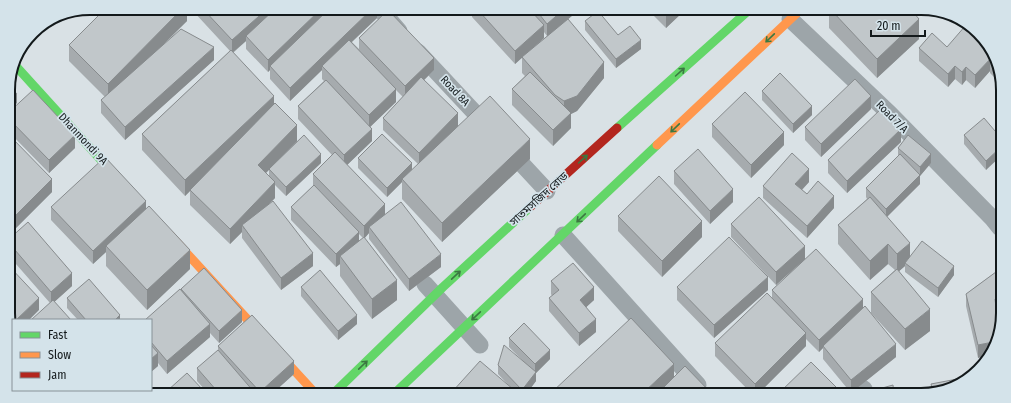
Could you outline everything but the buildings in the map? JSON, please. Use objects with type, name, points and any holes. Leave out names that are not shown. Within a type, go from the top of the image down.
[{"type":"main road","name":"সাতমসজিদ রোড","points":[[338,388],[443,287],[547,191],[744,15]]},
{"type":"main road","points":[[400,388],[794,15]]},
{"type":"main road","name":"Dhanmondi 9A","points":[[18,69],[126,187]]},
{"type":"main road","points":[[164,228],[310,388]]},
{"type":"street","name":"Road 8A","points":[[385,15],[547,191]]},
{"type":"street","name":"Road 7/A","points":[[794,15],[996,223]]},
{"type":"street","points":[[563,235],[700,388]]},
{"type":"street","points":[[424,284],[480,346]]},
{"type":"traffic: fast","points":[[617,128],[744,15]]},
{"type":"traffic: fast","points":[[18,69],[121,182]]},
{"type":"traffic: fast","points":[[400,388],[657,145]]},
{"type":"traffic: fast","points":[[339,388],[443,287],[529,208]]},
{"type":"traffic: slow","points":[[657,145],[795,15]]},
{"type":"traffic: slow","points":[[170,235],[310,388]]},
{"type":"traffic: jam","points":[[529,208],[617,128]]}]
